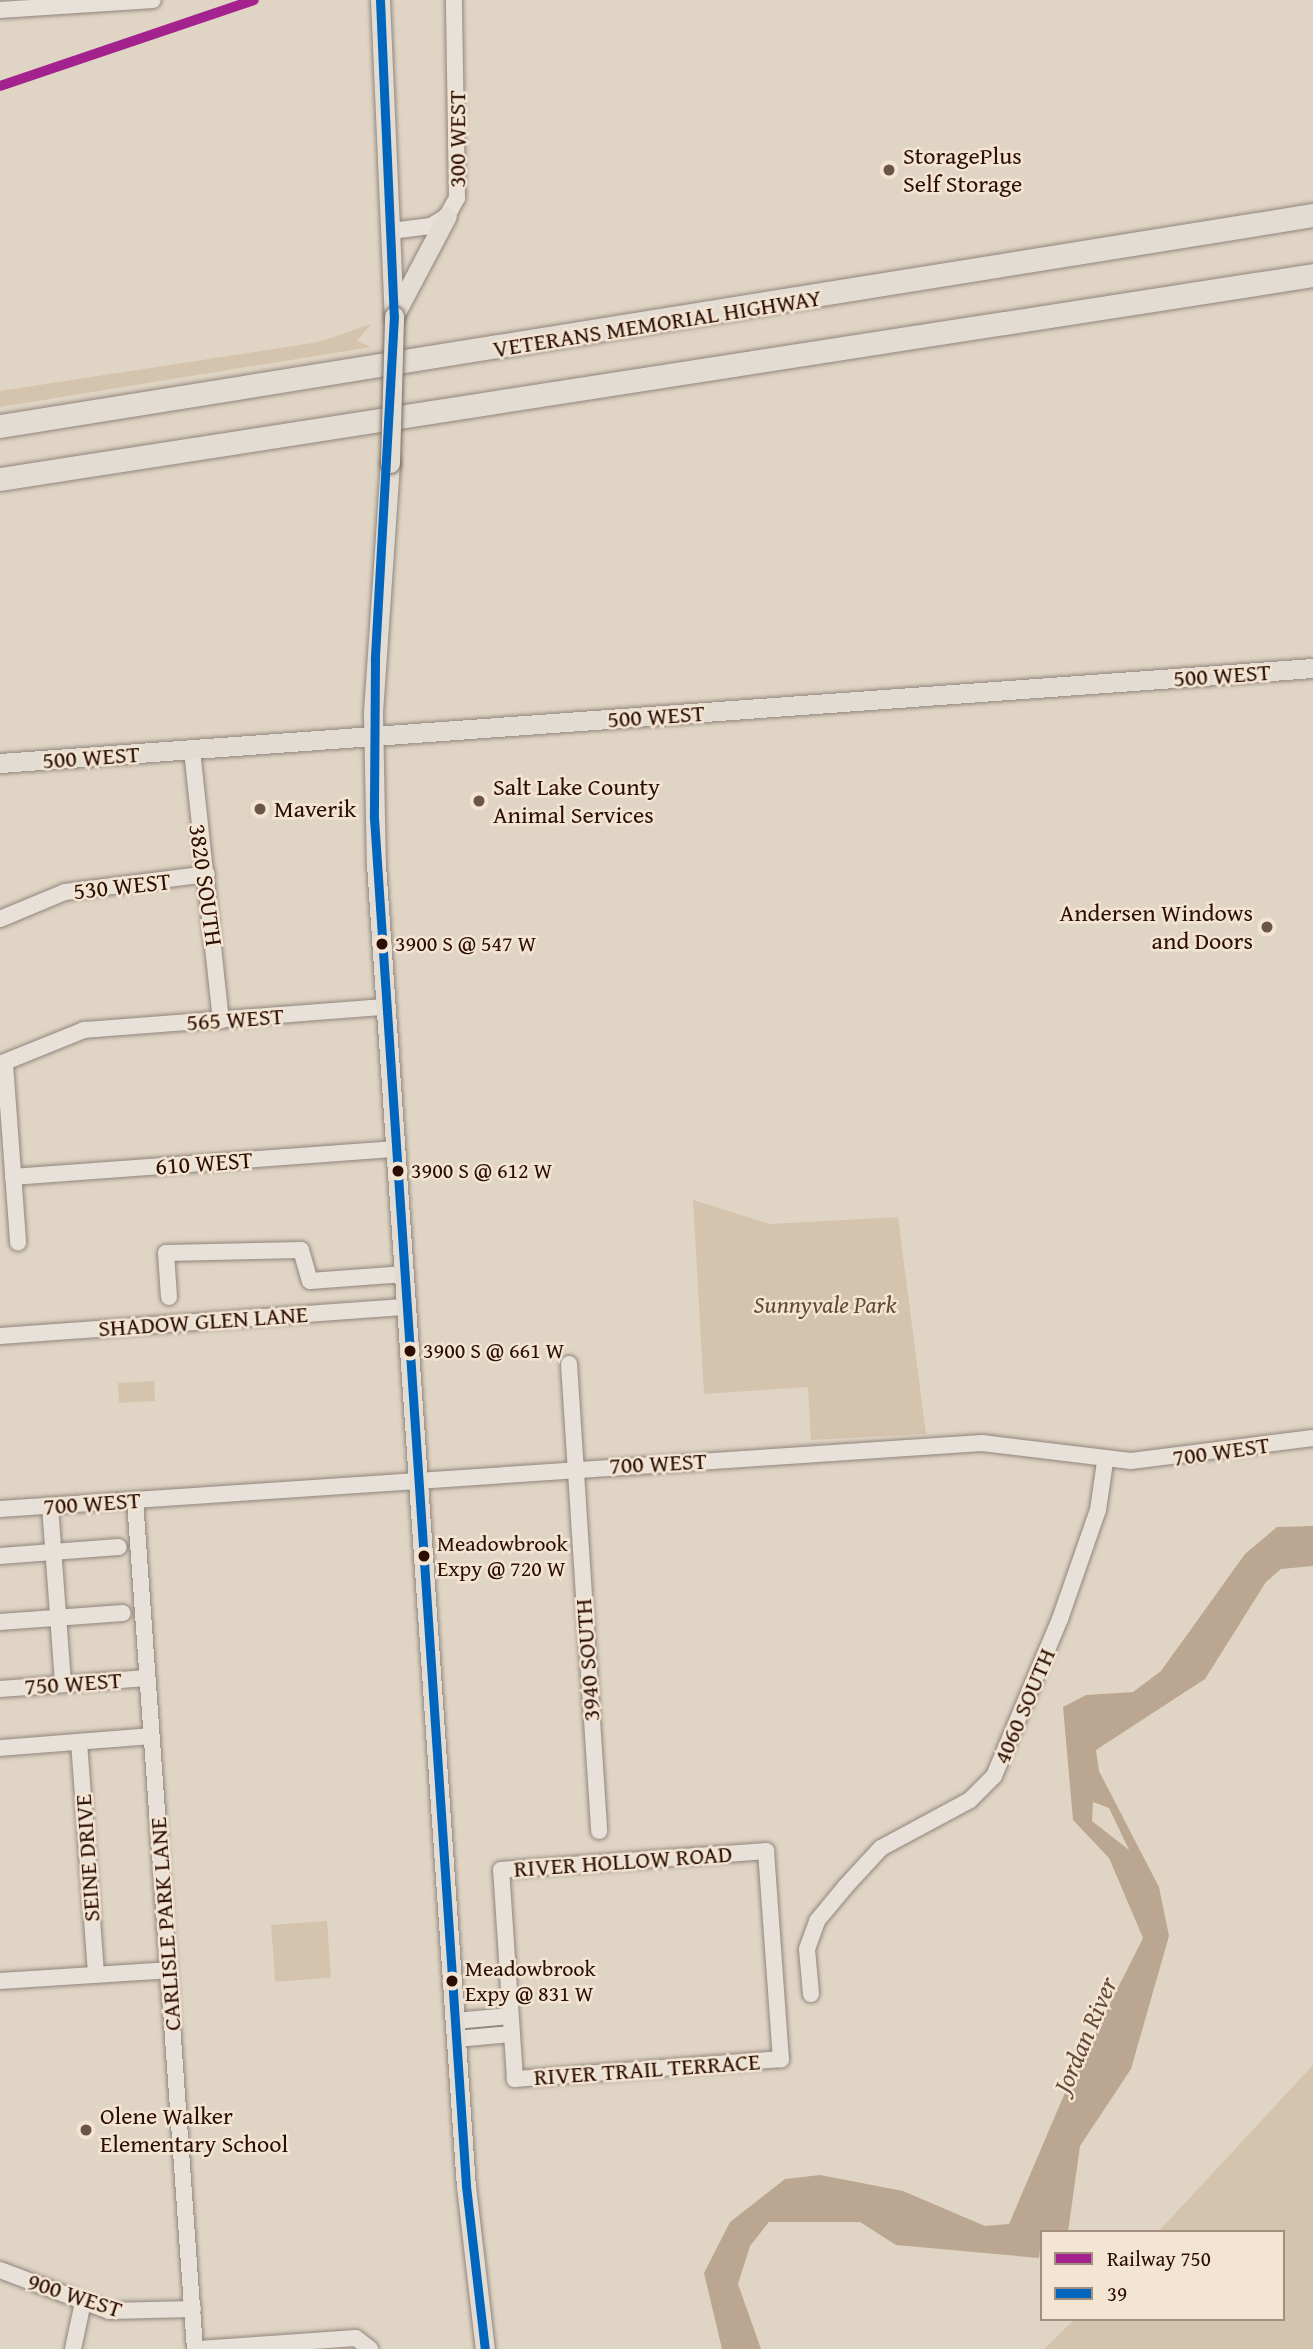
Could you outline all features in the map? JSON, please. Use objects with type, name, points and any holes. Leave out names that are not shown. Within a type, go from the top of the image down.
[{"type":"highway","name":"VETERANS MEMORIAL HIGHWAY","points":[[0,426],[1313,215]]},
{"type":"highway","points":[[0,479],[1313,275]]},
{"type":"main road","points":[[380,0],[394,316],[390,463],[373,739],[386,1007],[455,2030],[474,2279],[485,2349]]},
{"type":"main road","points":[[394,316],[447,216]]},
{"type":"main road","name":"500 WEST","points":[[0,764],[373,739],[1313,668]]},
{"type":"street","points":[[0,10],[153,0]]},
{"type":"street","name":"300 WEST","points":[[391,231],[431,226],[447,216],[461,178],[454,0]]},
{"type":"street","name":"3820 SOUTH","points":[[192,750],[221,1020]]},
{"type":"street","name":"530 WEST","points":[[0,919],[38,901],[79,889],[207,874]]},
{"type":"street","name":"565 WEST","points":[[2,1064],[84,1030],[386,1007]]},
{"type":"street","points":[[2,1064],[18,1243]]},
{"type":"street","name":"610 WEST","points":[[13,1177],[396,1149]]},
{"type":"street","points":[[169,1297],[166,1253],[301,1250],[310,1281],[405,1274]]},
{"type":"street","name":"SHADOW GLEN LANE","points":[[0,1336],[407,1307]]},
{"type":"street","name":"3940 SOUTH","points":[[569,1364],[572,1468],[599,1831]]},
{"type":"street","name":"700 WEST","points":[[0,1509],[572,1468],[982,1443],[1105,1462],[1313,1437]]},
{"type":"street","name":"4060 SOUTH","points":[[811,1994],[807,1949],[817,1921],[845,1887],[881,1847],[970,1800],[994,1776],[1060,1619],[1098,1510],[1105,1462]]},
{"type":"street","name":"CARLISLE PARK LANE","points":[[135,1500],[197,2349]]},
{"type":"street","points":[[50,1506],[63,1684]]},
{"type":"street","points":[[0,1556],[118,1547]]},
{"type":"street","points":[[0,1622],[124,1613]]},
{"type":"street","name":"750 WEST","points":[[0,1689],[147,1678]]},
{"type":"street","points":[[0,1748],[151,1736]]},
{"type":"street","name":"SEINE DRIVE","points":[[79,1742],[96,1975]]},
{"type":"street","name":"RIVER HOLLOW ROAD","points":[[515,2079],[501,1870],[766,1851]]},
{"type":"street","name":"RIVER TRAIL TERRACE","points":[[515,2079],[781,2059],[766,1851]]},
{"type":"street","points":[[0,1981],[168,1970]]},
{"type":"street","points":[[455,2030],[510,2016]]},
{"type":"street","points":[[455,2030],[511,2034]]},
{"type":"street","name":"900 WEST","points":[[0,2270],[83,2302],[130,2314],[193,2309]]},
{"type":"street","points":[[74,2349],[83,2302]]},
{"type":"street","points":[[197,2349],[356,2338],[370,2349]]},
{"type":"green space","points":[[371,324],[357,341],[371,347],[0,407],[0,391],[319,342]]},
{"type":"green space","name":"Sunnyvale Park","points":[[693,1200],[770,1224],[898,1217],[926,1434],[811,1440],[808,1387],[704,1394]]},
{"type":"green space","points":[[154,1381],[155,1401],[119,1403],[118,1383]]},
{"type":"green space","points":[[327,1921],[331,1978],[275,1982],[271,1925]]},
{"type":"green space","points":[[1313,2065],[1313,2349],[1044,2349],[1073,2321],[1285,2321],[1285,2230],[1160,2230]]},
{"type":"shaded area","points":[[1313,1526],[1313,1566],[1281,1569],[1266,1582],[1205,1679],[1096,1750],[1099,1771],[1159,1887],[1169,1936],[1131,2069],[1080,2146],[1068,2230],[1040,2230],[1039,2258],[896,2245],[860,2222],[769,2222],[750,2246],[738,2284],[761,2349],[722,2349],[704,2273],[730,2222],[785,2179],[820,2175],[903,2191],[985,2226],[1009,2224],[1064,2095],[1143,1938],[1109,1858],[1073,1820],[1063,1707],[1086,1695],[1133,1692],[1161,1671],[1245,1554],[1277,1527]],"holes":[[[1093,1802],[1109,1808],[1129,1850],[1092,1821]]]},
{"type":"rail line","name":"750","points":[[0,86],[254,0]]},
{"type":"transit line","name":"39","points":[[380,0],[394,316],[375,659],[374,818],[466,2186],[485,2349]]},
{"type":"place","name":"StoragePlus Self Storage","points":[[889,170]]},
{"type":"place","name":"Salt Lake County Animal Services","points":[[479,801]]},
{"type":"place","name":"Maverik","points":[[260,809]]},
{"type":"place","name":"Andersen Windows and Doors","points":[[1267,927]]},
{"type":"place","name":"3900 S @ 547 W","points":[[382,944]]},
{"type":"place","name":"3900 S @ 612 W","points":[[398,1171]]},
{"type":"place","name":"3900 S @ 661 W","points":[[410,1351]]},
{"type":"place","name":"Meadowbrook Expy @ 720 W","points":[[424,1556]]},
{"type":"place","name":"Meadowbrook Expy @ 831 W","points":[[452,1981]]},
{"type":"place","name":"Olene Walker Elementary School","points":[[86,2130]]},
{"type":"water label","name":"Jordan River","points":[[1085,2035]]}]
